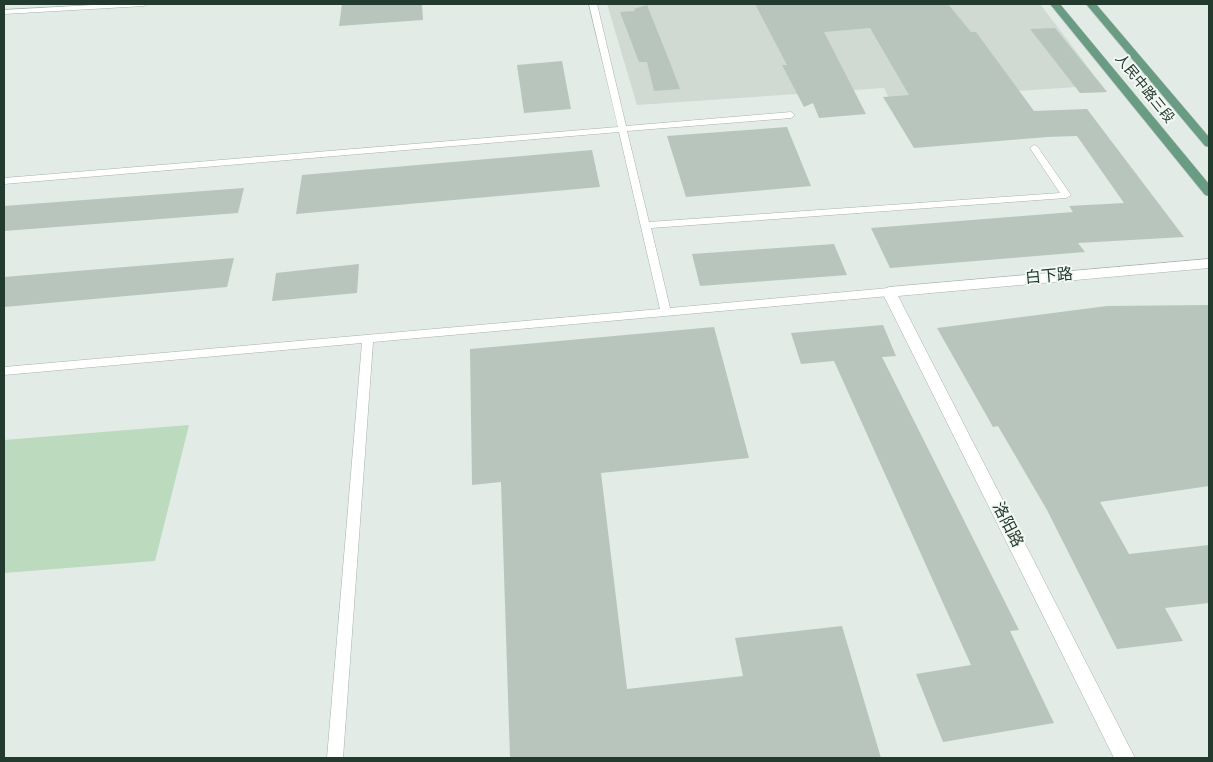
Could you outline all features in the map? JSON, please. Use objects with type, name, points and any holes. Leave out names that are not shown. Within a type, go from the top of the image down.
[{"type":"main road","name":"人民中路三段","points":[[1055,4],[1209,192]]},
{"type":"main road","name":"人民中路三段","points":[[1091,4],[1209,144]]},
{"type":"street","name":"白下路","points":[[889,292],[1209,263]]},
{"type":"street","name":"洛阳路","points":[[889,292],[1125,758]]},
{"type":"lane","points":[[4,12],[144,4]]},
{"type":"lane","points":[[593,4],[666,312]]},
{"type":"lane","points":[[4,181],[791,115]]},
{"type":"lane","points":[[645,225],[1066,195],[1034,148]]},
{"type":"lane","points":[[4,371],[889,292]]},
{"type":"lane","points":[[335,758],[368,338]]},
{"type":"shaded area","points":[[607,4],[1040,4],[1107,92],[1080,93],[1076,87],[890,100],[884,88],[637,105]]},
{"type":"green space","points":[[189,425],[155,561],[4,573],[4,440]]},
{"type":"building","points":[[342,4],[422,4],[423,20],[339,26]]},
{"type":"building","points":[[755,4],[948,4],[971,32],[976,32],[1034,111],[1087,109],[1184,237],[1078,243],[1085,252],[890,268],[871,228],[1073,212],[1069,206],[1124,203],[1077,136],[914,148],[883,97],[909,95],[870,28],[824,32],[866,114],[819,118],[813,103],[804,107],[782,65],[787,65]]},
{"type":"building","points":[[647,5],[680,89],[654,91],[647,62],[639,62],[620,12],[635,11],[634,9]]},
{"type":"building","points":[[1055,28],[1107,92],[1080,93],[1030,29]]},
{"type":"building","points":[[562,61],[571,109],[524,113],[517,65]]},
{"type":"building","points":[[787,127],[811,186],[686,197],[667,136]]},
{"type":"building","points":[[592,150],[600,187],[296,214],[302,175]]},
{"type":"building","points":[[244,188],[238,213],[4,231],[4,206]]},
{"type":"building","points":[[834,244],[847,275],[700,286],[692,254]]},
{"type":"building","points":[[234,258],[227,287],[4,307],[4,277]]},
{"type":"building","points":[[359,264],[357,293],[272,301],[276,273]]},
{"type":"building","points":[[1209,305],[1209,486],[1100,502],[1129,554],[1209,545],[1209,603],[1165,608],[1183,641],[1117,649],[1047,510],[998,426],[993,427],[937,328],[1107,306]]},
{"type":"building","points":[[883,325],[896,356],[882,357],[1019,630],[1010,631],[1054,723],[943,742],[916,674],[971,665],[834,361],[801,364],[791,333]]},
{"type":"building","points":[[714,327],[749,458],[601,473],[627,689],[743,676],[735,638],[842,626],[881,758],[510,758],[501,482],[472,485],[470,349]]}]
